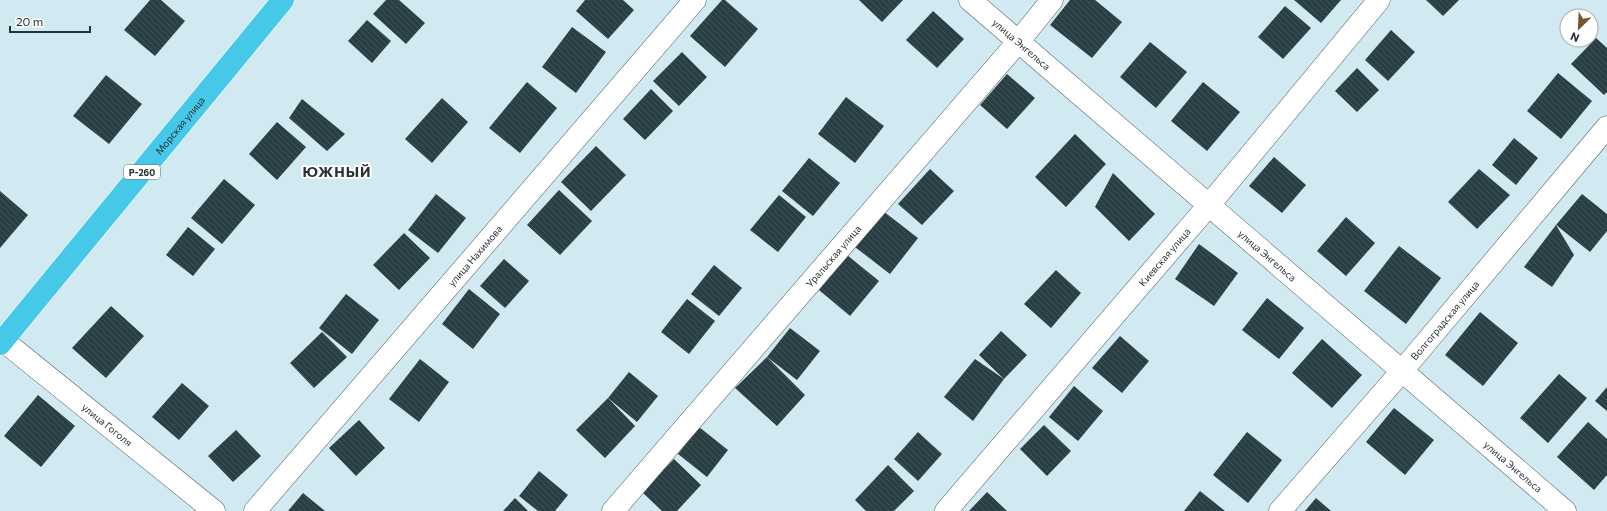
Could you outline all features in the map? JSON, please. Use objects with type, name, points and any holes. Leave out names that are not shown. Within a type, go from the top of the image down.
[{"type":"highway","name":"Морская улица","points":[[1,341],[283,0]]},
{"type":"street","name":"улица Нахимова","points":[[255,511],[695,0]]},
{"type":"street","name":"улица Энгельса","points":[[970,0],[1565,511]]},
{"type":"street","name":"Уральская улица","points":[[613,511],[1018,42],[1052,0]]},
{"type":"street","name":"Киевская улица","points":[[946,511],[1209,204],[1379,0]]},
{"type":"street","name":"Волгоградская улица","points":[[1280,511],[1402,371],[1607,127]]},
{"type":"street","name":"улица Гоголя","points":[[1,341],[214,511]]},
{"type":"building","points":[[150,0],[161,0],[185,21],[155,56],[124,30]]},
{"type":"building","points":[[386,0],[399,0],[425,23],[406,44],[373,14]]},
{"type":"building","points":[[585,0],[623,0],[634,10],[608,39],[576,11]]},
{"type":"building","points":[[722,0],[725,0],[758,29],[725,67],[690,36]]},
{"type":"building","points":[[859,0],[903,0],[882,22]]},
{"type":"building","points":[[1070,0],[1095,0],[1122,22],[1092,58],[1050,25]]},
{"type":"building","points":[[1294,0],[1341,0],[1321,23]]},
{"type":"building","points":[[1426,0],[1459,0],[1443,16]]},
{"type":"building","points":[[1285,6],[1311,28],[1283,59],[1258,37]]},
{"type":"building","points":[[933,11],[964,39],[937,68],[906,40]]},
{"type":"building","points":[[367,20],[391,41],[372,63],[348,41]]},
{"type":"building","points":[[572,27],[606,52],[576,93],[542,67]]},
{"type":"building","points":[[1391,30],[1415,52],[1388,81],[1365,60]]},
{"type":"building","points":[[1599,41],[1607,48],[1607,92],[1604,95],[1571,64],[1586,48],[1599,48]]},
{"type":"building","points":[[1150,42],[1187,72],[1156,108],[1120,77]]},
{"type":"building","points":[[682,52],[707,77],[679,106],[653,81]]},
{"type":"building","points":[[1357,68],[1379,90],[1357,112],[1335,91]]},
{"type":"building","points":[[1558,73],[1592,101],[1561,139],[1527,111]]},
{"type":"building","points":[[1007,74],[1035,98],[1007,129],[980,105]]},
{"type":"building","points":[[106,75],[142,104],[109,144],[73,116]]},
{"type":"building","points":[[527,82],[557,108],[520,153],[489,128]]},
{"type":"building","points":[[1203,82],[1240,112],[1207,151],[1171,121]]},
{"type":"building","points":[[651,89],[673,111],[645,140],[623,119]]},
{"type":"building","points":[[846,97],[884,126],[855,163],[818,134]]},
{"type":"building","points":[[442,98],[468,122],[432,163],[405,139]]},
{"type":"building","points":[[302,99],[345,134],[327,151],[289,118]]},
{"type":"building","points":[[277,122],[306,147],[277,180],[249,154]]},
{"type":"building","points":[[1075,134],[1106,164],[1066,207],[1035,177]]},
{"type":"building","points":[[1514,138],[1538,158],[1516,185],[1492,165]]},
{"type":"building","points":[[596,146],[626,175],[591,211],[561,182]]},
{"type":"building","points":[[1274,157],[1306,185],[1282,213],[1249,186]]},
{"type":"building","points":[[809,158],[840,183],[813,216],[782,191]]},
{"type":"building","points":[[930,169],[954,191],[922,225],[898,204]]},
{"type":"building","points":[[1479,169],[1510,195],[1477,229],[1448,202]]},
{"type":"building","points":[[1113,173],[1155,214],[1129,241],[1095,207]]},
{"type":"building","points":[[224,179],[255,205],[222,244],[191,218]]},
{"type":"building","points":[[559,190],[592,221],[560,255],[527,225]]},
{"type":"building","points":[[0,191],[28,215],[0,248]]},
{"type":"building","points":[[436,194],[466,218],[438,253],[408,230]]},
{"type":"building","points":[[1582,194],[1607,214],[1607,231],[1590,252],[1556,225]]},
{"type":"building","points":[[779,195],[806,217],[778,252],[750,230]]},
{"type":"building","points":[[883,211],[918,238],[890,274],[855,247]]},
{"type":"building","points":[[1346,217],[1375,243],[1346,276],[1317,251]]},
{"type":"building","points":[[1556,225],[1574,255],[1552,287],[1524,267]]},
{"type":"building","points":[[188,227],[215,249],[193,276],[166,255]]},
{"type":"building","points":[[404,233],[430,258],[399,290],[373,265]]},
{"type":"building","points":[[1199,244],[1238,273],[1214,306],[1175,279]]},
{"type":"building","points":[[1399,246],[1441,278],[1406,324],[1364,291]]},
{"type":"building","points":[[847,255],[879,281],[850,316],[819,290]]},
{"type":"building","points":[[504,259],[529,281],[505,308],[480,286]]},
{"type":"building","points":[[714,265],[742,288],[719,316],[691,294]]},
{"type":"building","points":[[1056,270],[1081,293],[1051,328],[1024,304]]},
{"type":"building","points":[[469,289],[500,314],[473,349],[442,324]]},
{"type":"building","points":[[346,294],[379,320],[352,354],[319,328]]},
{"type":"building","points":[[1267,298],[1304,328],[1279,359],[1242,330]]},
{"type":"building","points":[[687,299],[715,321],[689,354],[661,332]]},
{"type":"building","points":[[111,306],[144,336],[106,378],[72,348]]},
{"type":"building","points":[[1480,312],[1518,343],[1483,386],[1445,355]]},
{"type":"building","points":[[790,328],[820,351],[797,380],[767,357]]},
{"type":"building","points":[[1001,331],[1027,355],[1004,379],[979,355]]},
{"type":"building","points":[[322,332],[347,357],[314,388],[290,363]]},
{"type":"building","points":[[1120,336],[1149,361],[1122,393],[1092,368]]},
{"type":"building","points":[[1322,339],[1362,375],[1332,408],[1292,373]]},
{"type":"building","points":[[767,357],[805,395],[777,426],[735,388]]},
{"type":"building","points":[[420,359],[449,382],[419,422],[389,399]]},
{"type":"building","points":[[975,359],[1004,379],[973,421],[944,397]]},
{"type":"building","points":[[629,372],[658,396],[637,422],[608,398]]},
{"type":"building","points":[[1559,374],[1587,398],[1548,443],[1520,418]]},
{"type":"building","points":[[182,383],[209,406],[179,440],[152,417]]},
{"type":"building","points":[[1074,386],[1103,411],[1078,441],[1049,417]]},
{"type":"building","points":[[1607,387],[1607,411],[1595,401]]},
{"type":"building","points":[[38,395],[75,426],[41,467],[4,436]]},
{"type":"building","points":[[608,398],[635,426],[605,458],[576,430]]},
{"type":"building","points":[[1394,408],[1434,440],[1405,475],[1366,442]]},
{"type":"building","points":[[359,420],[385,448],[356,476],[329,448]]},
{"type":"building","points":[[1588,422],[1607,439],[1607,475],[1594,490],[1557,457]]},
{"type":"building","points":[[1044,425],[1071,451],[1047,476],[1020,449]]},
{"type":"building","points":[[699,427],[728,450],[707,477],[678,454]]},
{"type":"building","points":[[236,430],[261,456],[233,482],[208,456]]},
{"type":"building","points":[[918,432],[942,454],[918,481],[894,459]]},
{"type":"building","points":[[1247,432],[1282,460],[1248,503],[1213,475]]},
{"type":"building","points":[[674,459],[701,485],[677,511],[662,511],[642,492]]},
{"type":"building","points":[[888,465],[914,491],[894,511],[866,511],[855,500]]},
{"type":"building","points":[[539,471],[568,495],[555,511],[538,511],[519,496]]},
{"type":"building","points":[[1200,491],[1225,511],[1184,511]]},
{"type":"building","points":[[987,492],[1007,511],[969,511]]},
{"type":"building","points":[[303,493],[325,511],[288,511]]},
{"type":"building","points":[[515,498],[528,511],[503,511]]},
{"type":"building","points":[[1316,498],[1331,511],[1305,511]]},
{"type":"district","name":"ЮЖНЫЙ","points":[[337,171]]}]
